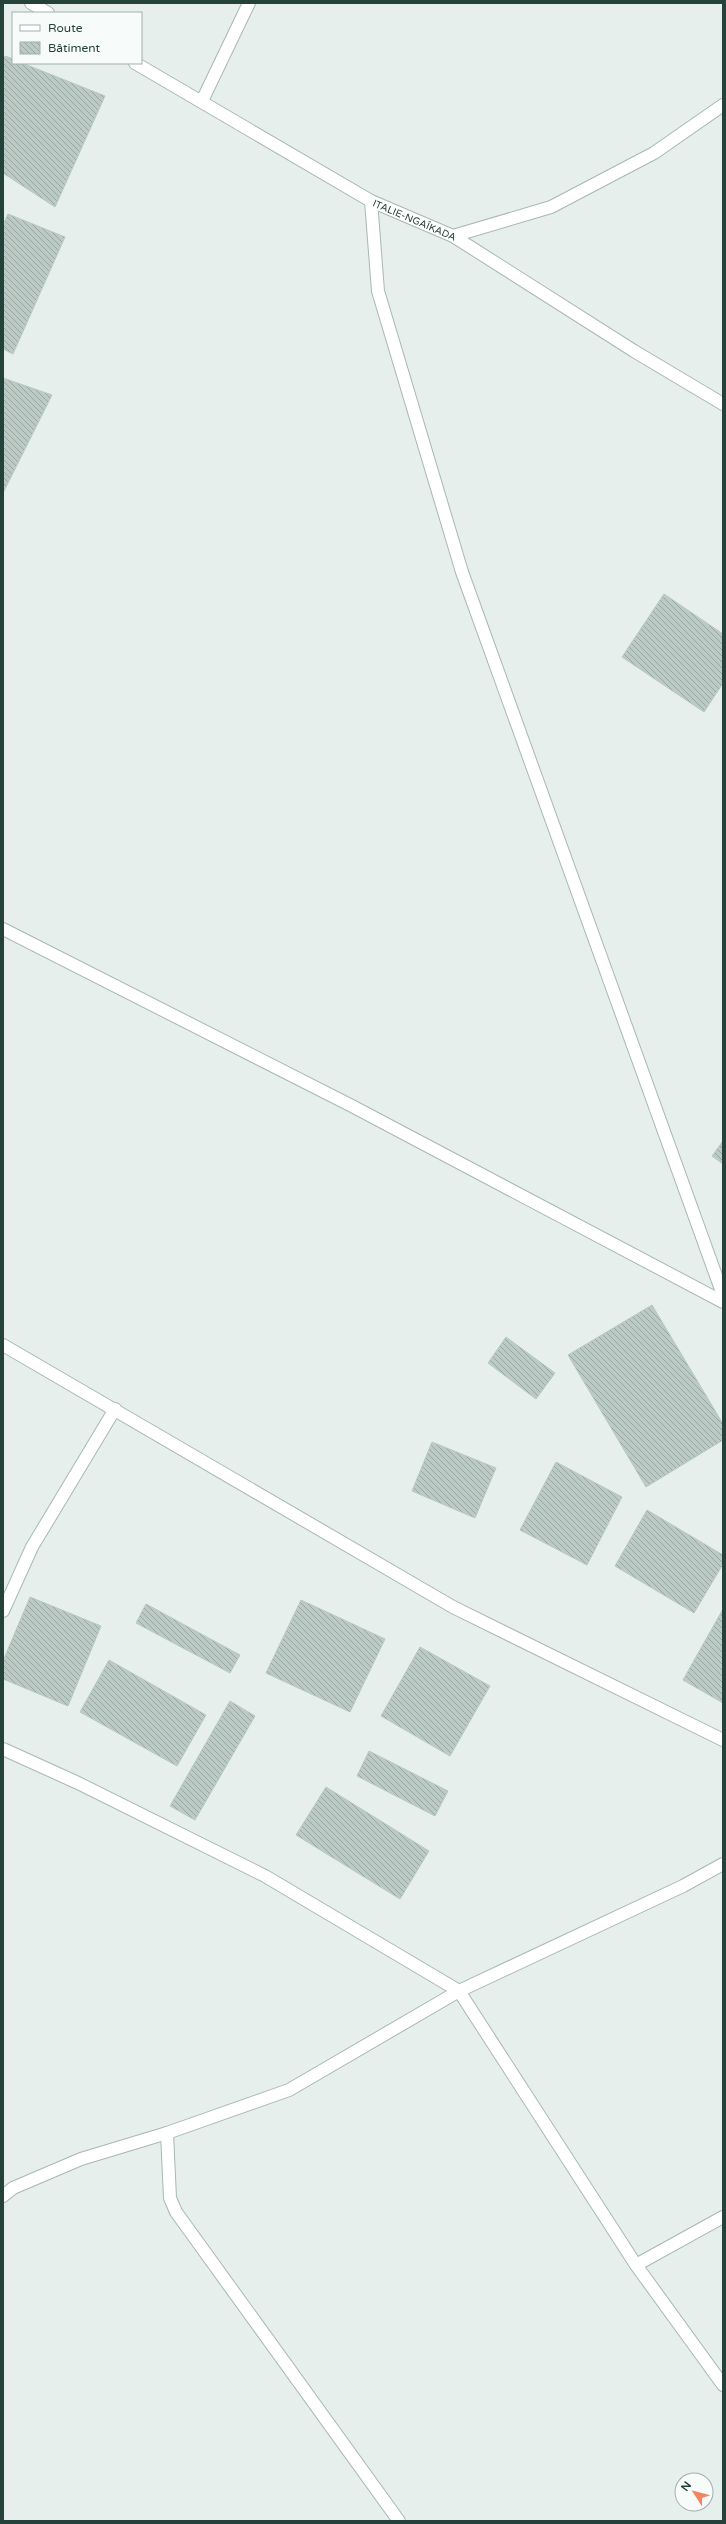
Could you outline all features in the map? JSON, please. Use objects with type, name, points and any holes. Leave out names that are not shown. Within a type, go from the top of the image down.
[{"type":"street","points":[[30,3],[46,12]]},
{"type":"street","points":[[202,101],[249,3]]},
{"type":"street","name":"ITALIE-NGAÎKADA","points":[[137,64],[371,201],[453,236],[551,207],[654,153],[723,106]]},
{"type":"street","points":[[371,201],[378,291],[462,572],[723,1295]]},
{"type":"street","points":[[453,236],[634,351],[723,404]]},
{"type":"street","points":[[3,929],[352,1106],[723,1302]]},
{"type":"street","points":[[3,1345],[453,1607],[723,1740]]},
{"type":"street","points":[[3,1611],[32,1548],[115,1409]]},
{"type":"street","points":[[3,1749],[78,1783],[265,1876],[459,1991],[636,2265],[723,2386]]},
{"type":"street","points":[[3,2196],[13,2188],[80,2159],[167,2133],[289,2090],[459,1991],[683,1886],[723,1864]]},
{"type":"street","points":[[167,2133],[170,2198],[176,2212],[399,2521]]},
{"type":"street","points":[[636,2265],[723,2217]]},
{"type":"building","points":[[5,56],[12,59],[12,64],[25,64],[105,96],[55,207],[3,173],[3,60]]},
{"type":"building","points":[[8,214],[65,237],[13,354],[3,349],[3,225]]},
{"type":"building","points":[[3,378],[52,395],[3,493]]},
{"type":"building","points":[[664,594],[723,634],[723,683],[704,712],[622,657]]},
{"type":"building","points":[[723,1141],[723,1164],[712,1156]]},
{"type":"building","points":[[652,1305],[723,1424],[723,1440],[646,1487],[568,1355]]},
{"type":"building","points":[[506,1337],[555,1373],[536,1399],[488,1363]]},
{"type":"building","points":[[432,1442],[496,1468],[475,1518],[412,1491]]},
{"type":"building","points":[[556,1462],[622,1497],[587,1565],[520,1530]]},
{"type":"building","points":[[647,1510],[723,1555],[723,1564],[694,1613],[615,1566]]},
{"type":"building","points":[[30,1597],[101,1626],[68,1706],[3,1679],[3,1661]]},
{"type":"building","points":[[301,1600],[385,1639],[350,1712],[266,1673]]},
{"type":"building","points":[[146,1604],[240,1655],[230,1673],[136,1623]]},
{"type":"building","points":[[723,1609],[723,1703],[683,1680]]},
{"type":"building","points":[[420,1647],[490,1686],[450,1756],[381,1716]]},
{"type":"building","points":[[109,1660],[206,1715],[177,1766],[80,1712]]},
{"type":"building","points":[[230,1701],[255,1716],[195,1820],[170,1806]]},
{"type":"building","points":[[369,1751],[448,1791],[435,1816],[357,1776]]},
{"type":"building","points":[[326,1787],[429,1851],[400,1899],[296,1835]]}]
